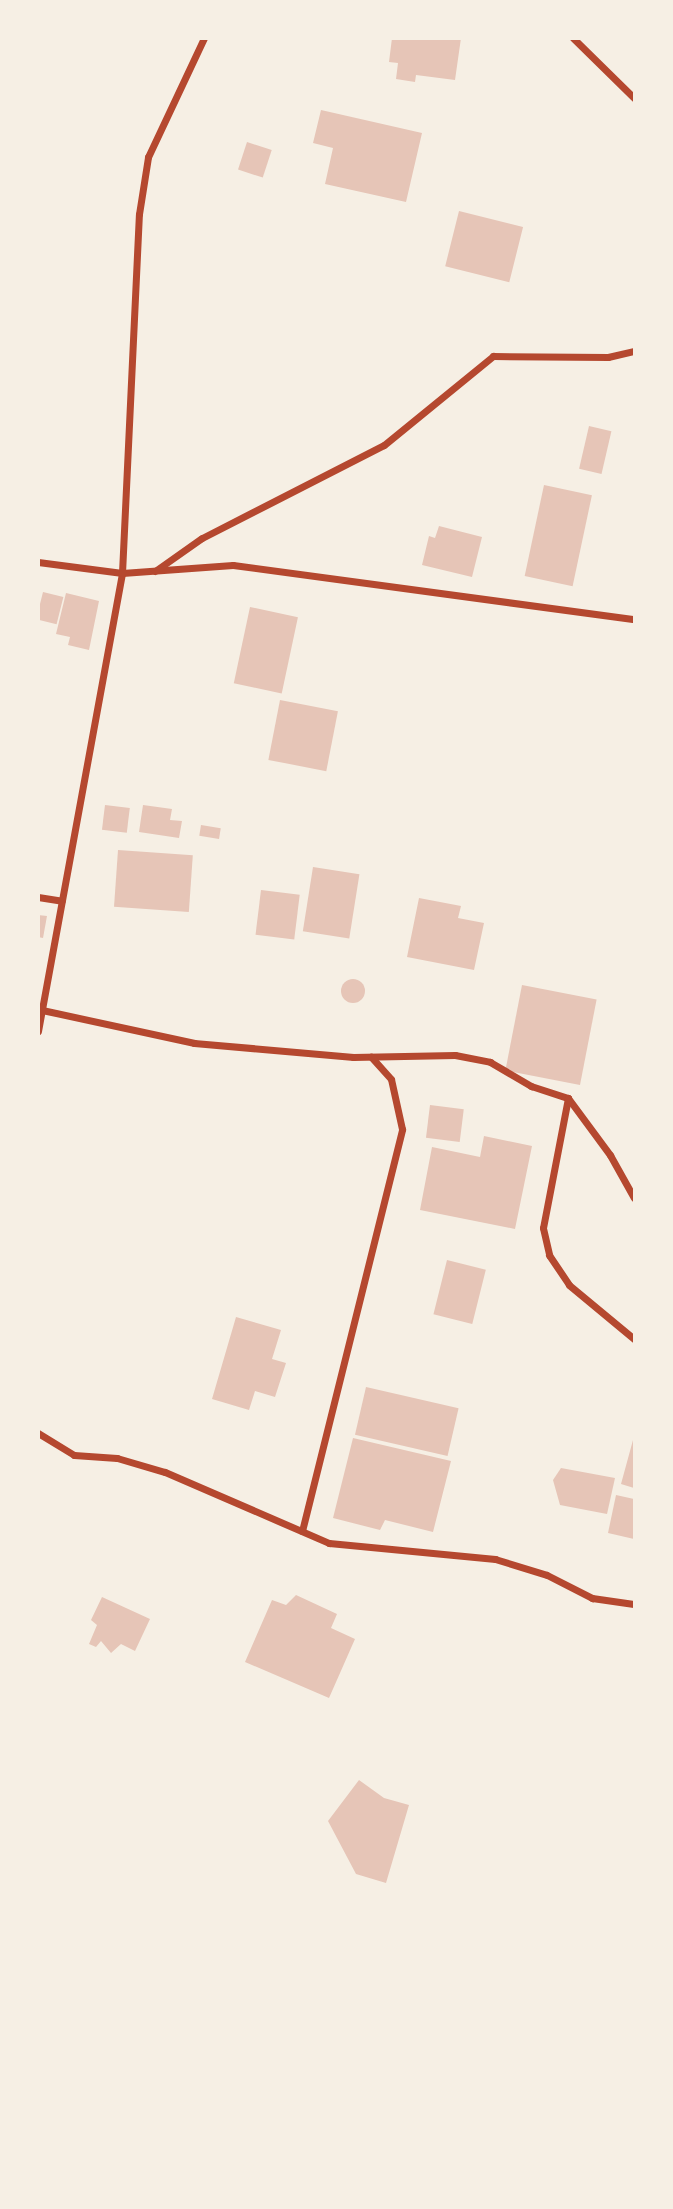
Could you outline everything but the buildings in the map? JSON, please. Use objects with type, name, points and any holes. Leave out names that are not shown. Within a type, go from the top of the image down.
[{"type":"street","points":[[38,1031],[122,573],[144,180],[148,157],[204,38]]},
{"type":"street","points":[[573,38],[635,98]]},
{"type":"street","points":[[155,571],[202,538],[384,445],[493,356],[608,357],[635,351]]},
{"type":"street","points":[[38,562],[122,573],[233,565],[635,619]]},
{"type":"street","points":[[38,897],[62,901]]},
{"type":"street","points":[[42,1010],[194,1043],[371,1057],[455,1055],[478,1060],[568,1098],[610,1155],[635,1198]]},
{"type":"street","points":[[302,1531],[402,1129],[391,1079],[371,1057]]},
{"type":"street","points":[[568,1098],[543,1228],[549,1255],[569,1285],[635,1339]]},
{"type":"street","points":[[38,1433],[74,1455],[117,1458],[165,1472],[329,1543],[495,1559],[547,1575],[592,1598],[635,1605]]}]
